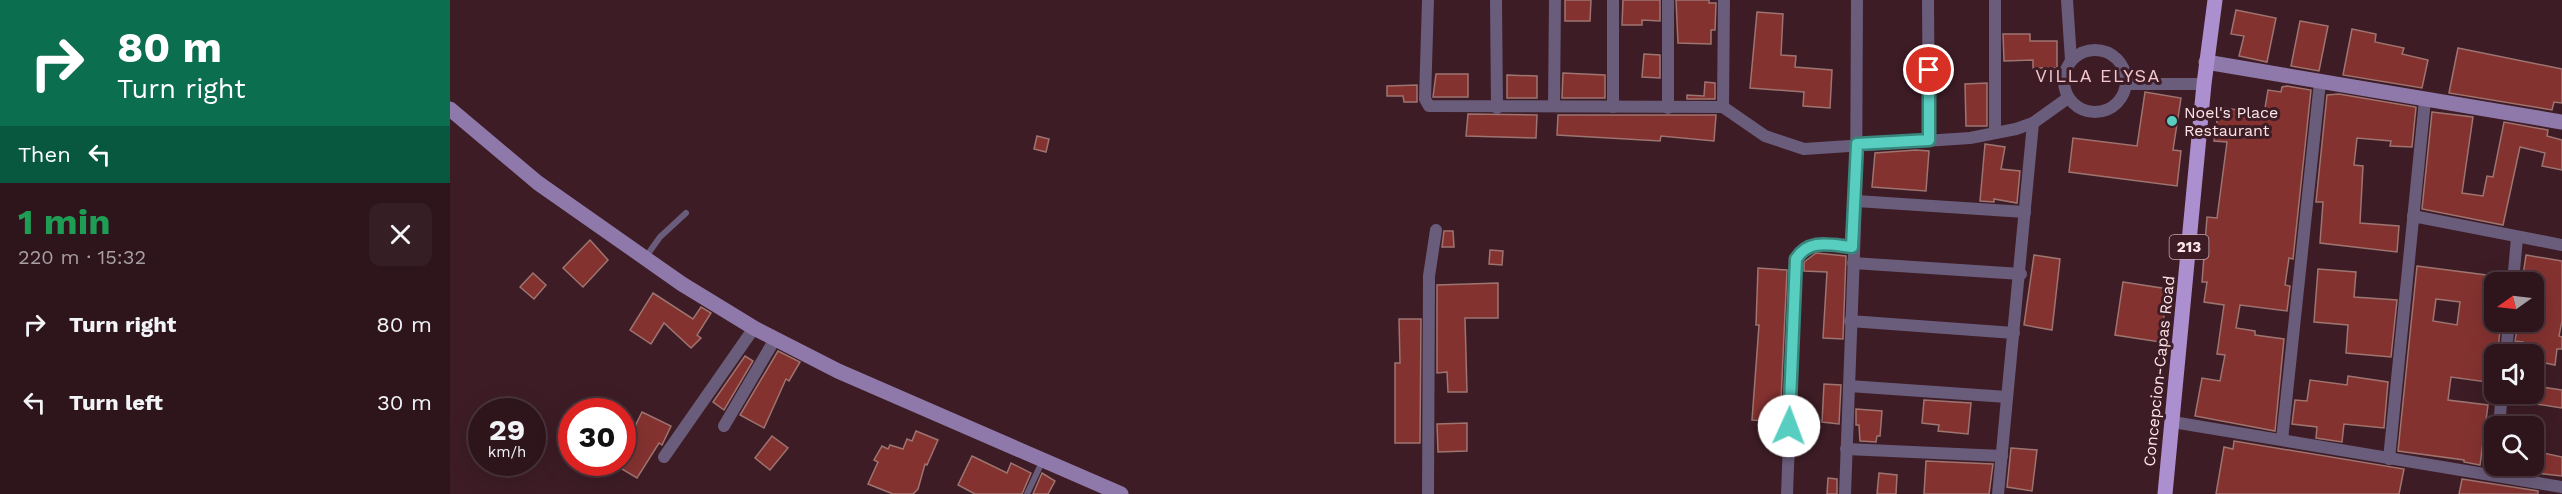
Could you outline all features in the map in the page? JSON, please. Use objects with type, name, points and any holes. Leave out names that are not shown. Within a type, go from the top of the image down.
[{"type":"main road","name":"Concepcion-Capas Road","points":[[2165,494],[2206,62],[2215,0]]},
{"type":"street","points":[[1428,0],[1426,103],[1429,106],[1723,107],[1765,136],[1783,144],[1812,148],[1995,133],[2034,123],[2068,98]]},
{"type":"street","points":[[1496,0],[1497,108]]},
{"type":"street","points":[[1554,106],[1555,0]]},
{"type":"street","points":[[1613,0],[1613,107]]},
{"type":"street","points":[[1668,0],[1668,108]]},
{"type":"street","points":[[1723,107],[1724,0]]},
{"type":"street","points":[[1845,494],[1852,247],[1856,201],[1857,0]]},
{"type":"street","points":[[1928,0],[1929,140]]},
{"type":"street","points":[[1995,0],[1995,133]]},
{"type":"street","points":[[2067,0],[2072,60]]},
{"type":"street","points":[[2096,49],[2109,52],[2119,60],[2125,71],[2126,84],[2122,97],[2102,112],[2089,112],[2077,107],[2068,98],[2063,84],[2064,70],[2072,60],[2083,51],[2096,49]]},
{"type":"street","points":[[2206,62],[2562,122]]},
{"type":"street","points":[[2282,440],[2320,82]]},
{"type":"street","points":[[2126,84],[2204,84]]},
{"type":"street","points":[[2389,459],[2425,100]]},
{"type":"street","points":[[450,109],[538,183],[645,259],[754,328],[838,371],[1042,462],[1098,490],[1121,494]]},
{"type":"street","points":[[1998,494],[2034,123]]},
{"type":"street","points":[[1856,201],[2025,212]]},
{"type":"street","points":[[2413,216],[2562,245]]},
{"type":"street","points":[[1428,494],[1429,276],[1436,230]]},
{"type":"street","points":[[2514,272],[2517,238]]},
{"type":"street","points":[[1787,494],[1794,265],[1799,254],[1810,245],[1852,247]]},
{"type":"street","points":[[1853,262],[2021,274]]},
{"type":"street","points":[[1850,321],[2014,333]]},
{"type":"street","points":[[664,457],[754,328]]},
{"type":"street","points":[[724,426],[776,339]]},
{"type":"street","points":[[1849,386],[2007,397]]},
{"type":"street","points":[[2173,422],[2389,459],[2484,470]]},
{"type":"street","points":[[1846,449],[2002,456]]},
{"type":"street","points":[[2515,476],[2562,487]]},
{"type":"lane","points":[[645,259],[660,237],[686,213]]},
{"type":"lane","points":[[1026,494],[1042,462]]},
{"type":"building","points":[[1565,0],[1591,0],[1590,21],[1565,21]]},
{"type":"building","points":[[1623,0],[1660,0],[1660,21],[1642,20],[1642,25],[1622,25]]},
{"type":"building","points":[[1676,0],[1709,0],[1709,3],[1716,3],[1715,30],[1711,30],[1711,44],[1678,43]]},
{"type":"building","points":[[2236,10],[2276,18],[2267,62],[2239,56],[2244,36],[2231,34]]},
{"type":"building","points":[[1757,12],[1783,14],[1781,55],[1796,56],[1795,67],[1832,70],[1830,108],[1803,106],[1804,92],[1750,88]]},
{"type":"building","points":[[2300,21],[2328,26],[2319,71],[2291,66]]},
{"type":"building","points":[[2352,29],[2376,34],[2375,42],[2404,48],[2402,54],[2428,60],[2422,88],[2343,75]]},
{"type":"building","points":[[2003,34],[2030,34],[2030,41],[2057,41],[2057,68],[2033,68],[2033,60],[2004,61]]},
{"type":"building","points":[[2458,48],[2562,69],[2562,103],[2554,102],[2552,110],[2449,93]]},
{"type":"building","points":[[1644,54],[1660,55],[1660,78],[1642,77]]},
{"type":"building","points":[[1563,73],[1605,75],[1605,98],[1562,98]]},
{"type":"building","points":[[1436,74],[1468,74],[1468,97],[1433,97]]},
{"type":"building","points":[[1507,75],[1537,76],[1537,98],[1507,98]]},
{"type":"building","points":[[1705,82],[1715,83],[1715,99],[1687,99],[1687,95],[1704,96]]},
{"type":"building","points":[[1987,83],[1987,126],[1966,126],[1965,84]]},
{"type":"building","points":[[1417,85],[1417,102],[1404,102],[1403,96],[1387,96],[1387,86]]},
{"type":"building","points":[[2282,87],[2311,90],[2293,259],[2289,258],[2285,285],[2290,286],[2287,311],[2240,305],[2236,328],[2255,331],[2255,335],[2284,339],[2275,431],[2195,416],[2202,378],[2220,381],[2225,355],[2217,354],[2224,305],[2204,302],[2207,282],[2202,282],[2207,217],[2217,218],[2227,142],[2214,141],[2219,107],[2264,114],[2268,90],[2281,92]]},
{"type":"building","points":[[2145,92],[2181,98],[2173,150],[2181,151],[2177,186],[2069,172],[2073,138],[2137,146]]},
{"type":"building","points":[[2339,94],[2416,107],[2412,147],[2390,146],[2391,141],[2357,138],[2354,165],[2363,166],[2360,223],[2399,226],[2397,252],[2320,243],[2323,202],[2316,202],[2327,95]]},
{"type":"building","points":[[2432,112],[2473,117],[2462,193],[2483,196],[2487,176],[2493,177],[2504,122],[2548,130],[2547,136],[2562,140],[2562,170],[2542,166],[2545,153],[2520,147],[2503,225],[2422,209]]},
{"type":"building","points":[[1468,114],[1537,115],[1536,138],[1466,136]]},
{"type":"building","points":[[1558,115],[1716,115],[1714,141],[1661,136],[1660,141],[1557,135]]},
{"type":"building","points":[[1037,136],[1049,139],[1046,152],[1034,149]]},
{"type":"building","points":[[1985,144],[2005,147],[2001,169],[2020,171],[2017,203],[1994,199],[1994,202],[1980,201]]},
{"type":"building","points":[[1929,151],[1926,191],[1872,187],[1875,153]]},
{"type":"building","points":[[1444,231],[1453,231],[1454,247],[1442,247]]},
{"type":"building","points":[[590,240],[608,260],[583,287],[563,268]]},
{"type":"building","points":[[1490,250],[1503,251],[1502,265],[1489,264]]},
{"type":"building","points":[[1816,253],[1846,256],[1843,339],[1823,338],[1827,272],[1804,271],[1804,262]]},
{"type":"building","points":[[2034,255],[2060,259],[2052,330],[2024,325]]},
{"type":"building","points":[[2526,255],[2562,261],[2562,321],[2559,336],[2562,337],[2562,349],[2557,349],[2555,365],[2545,363],[2544,371],[2544,344],[2523,344],[2523,342],[2515,341],[2516,332],[2544,332],[2544,272],[2523,272]]},
{"type":"building","points":[[2417,266],[2484,275],[2484,332],[2500,332],[2499,344],[2484,344],[2484,382],[2451,377],[2448,400],[2488,405],[2487,416],[2484,416],[2480,465],[2464,462],[2464,460],[2398,451]],"holes":[[[2436,299],[2460,302],[2457,325],[2433,321]]]},
{"type":"building","points":[[1758,268],[1787,270],[1780,422],[1752,420],[1759,325],[1756,325]]},
{"type":"building","points":[[2318,269],[2356,272],[2354,297],[2397,300],[2391,357],[2346,353],[2348,325],[2314,322]]},
{"type":"building","points":[[533,273],[546,285],[534,299],[520,287]]},
{"type":"building","points":[[2123,282],[2168,289],[2160,342],[2115,335]]},
{"type":"building","points":[[1498,283],[1498,318],[1465,318],[1467,392],[1448,392],[1447,372],[1437,373],[1437,285]]},
{"type":"building","points":[[653,293],[693,319],[701,307],[711,313],[697,335],[701,338],[691,348],[664,323],[651,344],[630,330]]},
{"type":"building","points":[[1399,319],[1421,319],[1420,443],[1395,443],[1395,363],[1400,363]]},
{"type":"building","points":[[778,351],[800,362],[789,381],[786,379],[764,428],[740,415]]},
{"type":"building","points":[[745,356],[753,361],[724,410],[713,402]]},
{"type":"building","points":[[2348,376],[2388,382],[2384,428],[2344,424],[2342,442],[2316,438],[2317,427],[2292,424],[2295,400],[2307,401],[2310,380],[2347,385]]},
{"type":"building","points":[[1824,384],[1841,385],[1839,424],[1822,422]]},
{"type":"building","points":[[2544,387],[2562,390],[2562,408],[2536,404],[2544,404]]},
{"type":"building","points":[[1924,400],[1971,403],[1968,434],[1938,431],[1939,425],[1922,423]]},
{"type":"building","points":[[1856,409],[1882,411],[1880,436],[1877,436],[1876,442],[1860,441],[1859,425],[1856,425]]},
{"type":"building","points":[[642,412],[671,426],[662,445],[659,443],[637,478],[634,476],[636,476],[636,424]]},
{"type":"building","points":[[1467,423],[1467,451],[1438,452],[1437,424]]},
{"type":"building","points":[[916,431],[938,440],[927,465],[925,464],[918,489],[913,494],[893,494],[868,484],[878,462],[874,460],[882,446],[888,449],[890,445],[903,449],[907,439],[912,441]]},
{"type":"building","points":[[772,436],[788,448],[770,470],[755,458]]},
{"type":"building","points":[[2234,441],[2404,469],[2399,494],[2216,494],[2224,447],[2233,449]]},
{"type":"building","points":[[2011,448],[2037,450],[2032,491],[2007,487]]},
{"type":"building","points":[[2544,453],[2562,457],[2562,476],[2544,474]]},
{"type":"building","points":[[972,456],[1007,473],[1011,463],[1031,473],[1022,494],[975,494],[958,485]]},
{"type":"building","points":[[1926,461],[1993,464],[1989,494],[1924,494]]},
{"type":"building","points":[[1042,473],[1055,481],[1048,494],[1033,494]]},
{"type":"building","points":[[1879,473],[1897,475],[1896,494],[1877,494]]},
{"type":"building","points":[[1828,478],[1837,479],[1837,494],[1827,494]]},
{"type":"building","points":[[2462,479],[2538,491],[2538,494],[2459,494]]},
{"type":"place","name":"Noel's Place Restaurant","points":[[2172,121]]},
{"type":"district","name":"VILLA ELYSA","points":[[2098,75]]},
{"type":"route","points":[[1789,426],[1796,259],[1804,248],[1810,245],[1852,247],[1857,144],[1929,140],[1929,70]]}]
